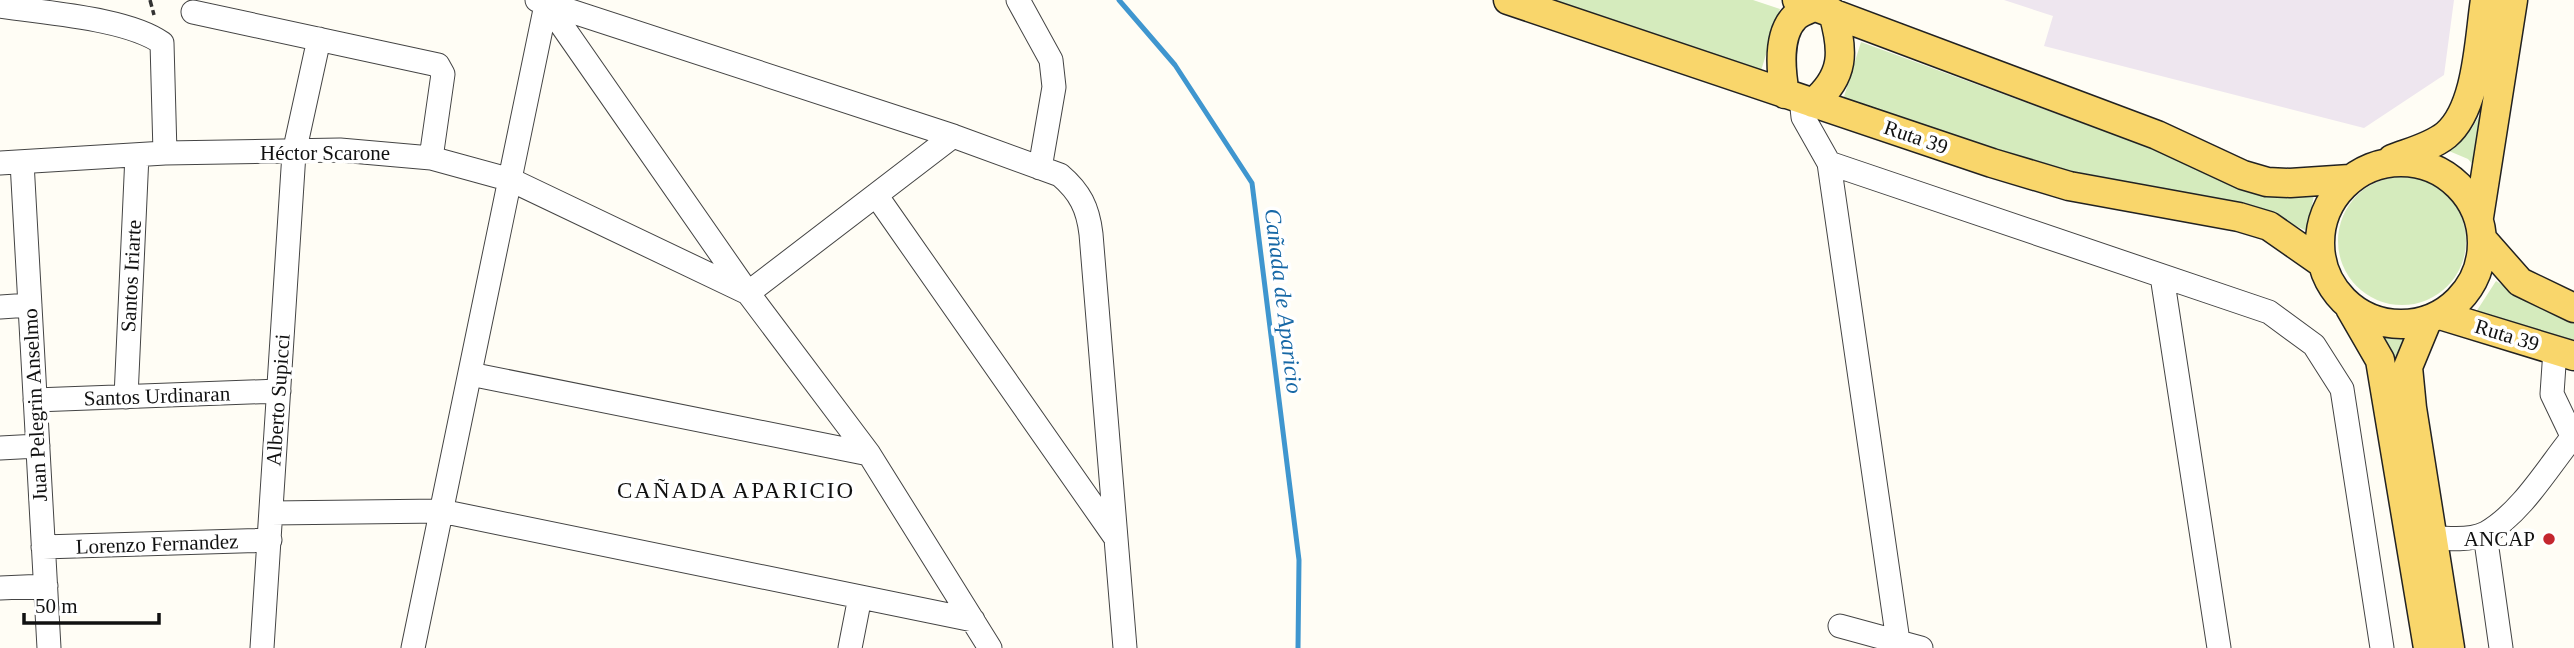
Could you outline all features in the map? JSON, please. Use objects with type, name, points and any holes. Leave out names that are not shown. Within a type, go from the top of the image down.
[{"type":"main road","name":"Ruta 39","points":[[1508,0],[2069,186],[2239,216],[2269,226],[2322,263]]},
{"type":"main road","points":[[2428,648],[2380,360],[2322,263],[2319,240],[2323,217],[2334,196],[2350,179],[2379,164],[2431,145],[2448,134],[2461,116],[2474,75],[2485,0]]},
{"type":"main road","points":[[2348,305],[2372,319],[2390,323],[2434,318],[2456,304],[2468,290],[2480,266],[2481,228],[2513,0]]},
{"type":"main road","points":[[1815,7],[1841,42],[1839,66],[1830,89],[1800,99],[1779,66],[1784,42],[1795,17],[1815,7],[2157,135],[2243,175],[2290,183],[2350,179]]},
{"type":"main road","points":[[2379,164],[2410,161],[2440,170],[2464,190],[2481,228],[2520,282],[2574,307]]},
{"type":"main road","name":"Ruta 39","points":[[2434,318],[2564,353]]},
{"type":"main road","points":[[2434,318],[2408,367],[2451,648]]},
{"type":"street","points":[[1018,0],[1051,60],[1053,74],[1053,99],[1041,168]]},
{"type":"street","points":[[544,1],[953,136],[1060,175],[1074,187],[1088,208],[1125,648]]},
{"type":"street","points":[[412,648],[511,180],[544,1]]},
{"type":"street","points":[[544,1],[748,293],[869,454],[990,648]]},
{"type":"street","points":[[0,6],[125,27],[151,35],[162,43],[165,153]]},
{"type":"street","points":[[193,12],[438,65],[443,74],[431,158]]},
{"type":"street","name":"Alberto Supicci","points":[[262,648],[294,153],[320,39]]},
{"type":"street","points":[[1800,99],[1803,117],[1829,163],[1899,645]]},
{"type":"street","points":[[748,293],[953,136]]},
{"type":"street","name":"Héctor Scarone","points":[[11,162],[165,153],[294,153],[340,150],[431,158],[511,180],[748,293]]},
{"type":"street","name":"Santos Iriarte","points":[[126,397],[137,155]]},
{"type":"street","name":"Juan Pelegrin Anselmo","points":[[11,162],[30,305],[49,648]]},
{"type":"street","points":[[1829,163],[2269,312],[2314,345],[2342,389],[2382,648]]},
{"type":"street","points":[[876,195],[1116,538]]},
{"type":"street","points":[[2162,276],[2219,648]]},
{"type":"street","points":[[0,307],[30,305]]},
{"type":"street","points":[[2432,537],[2455,539],[2485,534],[2508,516],[2573,440],[2552,394],[2564,353]]},
{"type":"street","points":[[470,374],[869,454]]},
{"type":"street","name":"Santos Urdinaran","points":[[35,400],[279,391]]},
{"type":"street","points":[[0,448],[38,446]]},
{"type":"street","points":[[271,513],[441,511],[974,620]]},
{"type":"street","points":[[2485,534],[2501,648]]},
{"type":"street","name":"Lorenzo Fernandez","points":[[43,547],[270,540]]},
{"type":"street","points":[[0,588],[46,586]]},
{"type":"street","points":[[850,648],[860,597]]},
{"type":"street","points":[[1840,626],[1899,645],[1921,648]]},
{"type":"shaded area","points":[[2004,0],[2454,0],[2444,75],[2364,128],[2044,46],[2053,16]]},
{"type":"green space","points":[[1544,0],[1753,0],[1780,9],[1760,74]]},
{"type":"green space","points":[[1861,42],[2202,167],[2314,195],[2307,231],[2247,204],[2072,173],[1842,103]]},
{"type":"green space","points":[[2489,100],[2476,168],[2468,159],[2449,151],[2472,128]]},
{"type":"green space","points":[[2402,177],[2427,182],[2447,196],[2461,216],[2466,241],[2461,266],[2447,286],[2427,300],[2402,305],[2377,300],[2357,286],[2343,266],[2338,241],[2343,216],[2357,196],[2377,182]]},
{"type":"green space","points":[[2496,281],[2538,307],[2574,321],[2574,343],[2476,312]]},
{"type":"green space","points":[[2377,330],[2409,333],[2397,369]]},
{"type":"waterway","name":"Cañada de Aparicio","points":[[1119,0],[1175,65],[1252,183],[1299,560],[1298,648]]},
{"type":"place","name":"ANCAP","points":[[2549,539]]},
{"type":"district","name":"CAÑADA APARICIO","points":[[736,490]]}]
